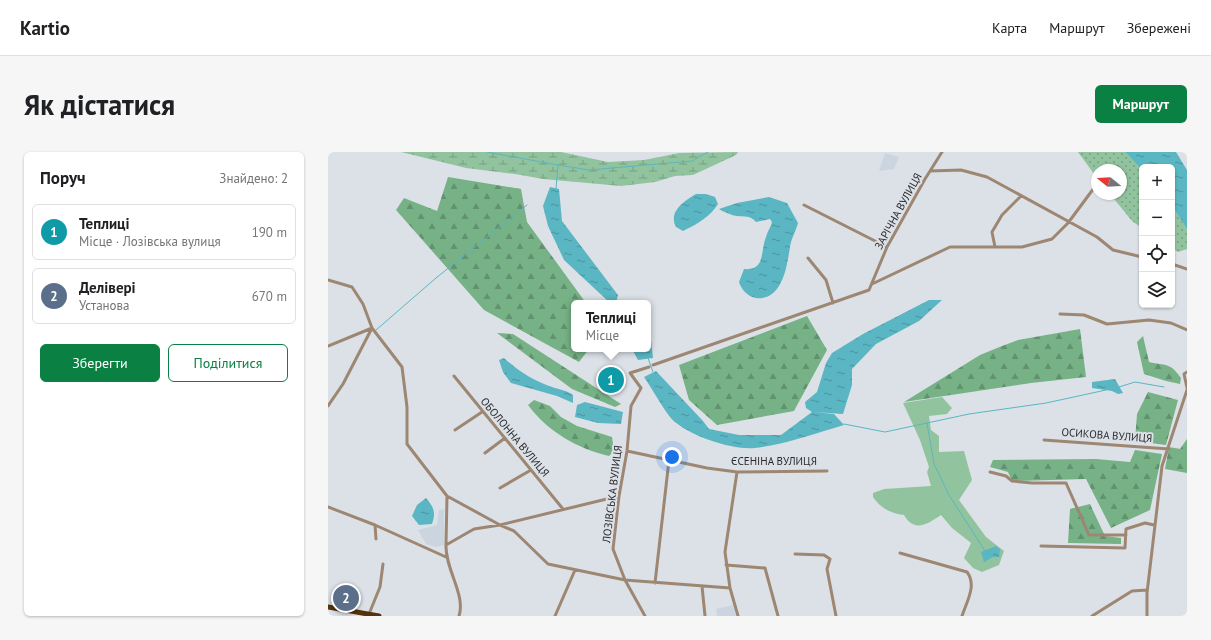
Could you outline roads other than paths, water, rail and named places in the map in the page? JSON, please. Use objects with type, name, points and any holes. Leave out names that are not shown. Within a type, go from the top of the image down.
[{"type":"highway","points":[[328,607],[379,616]]},
{"type":"street","name":"ЗАРІЧНА ВУЛИЦЯ","points":[[872,284],[886,247],[942,152]]},
{"type":"street","points":[[930,171],[961,170],[988,177],[1097,238],[1113,250],[1139,257]]},
{"type":"street","points":[[653,365],[869,290],[872,284],[950,247],[1022,247],[1052,239],[1068,223],[1091,192]]},
{"type":"street","points":[[995,247],[992,232],[1002,215],[1021,196]]},
{"type":"street","points":[[804,205],[886,247]]},
{"type":"street","points":[[808,258],[826,280],[834,303]]},
{"type":"street","points":[[1175,265],[1187,269]]},
{"type":"street","points":[[328,280],[352,287],[363,304],[372,328],[402,366],[407,407],[407,444],[447,496],[514,531],[548,564],[625,580],[730,588]]},
{"type":"street","points":[[1060,314],[1084,315],[1107,324],[1149,320],[1171,323],[1187,330]]},
{"type":"street","points":[[328,346],[372,328]]},
{"type":"street","points":[[328,405],[343,384],[372,328]]},
{"type":"street","name":"ЛОЗІВСЬКА ВУЛИЦЯ","points":[[645,616],[625,580],[614,550],[619,496],[627,451],[631,406],[641,388],[630,373],[649,366]]},
{"type":"street","points":[[1147,616],[1147,590],[1162,466],[1169,449],[1187,389],[1184,374],[1187,372]]},
{"type":"street","name":"ОБОЛОННА ВУЛИЦЯ","points":[[454,376],[563,509]]},
{"type":"street","points":[[455,430],[482,412]]},
{"type":"street","points":[[485,453],[505,438]]},
{"type":"street","name":"ОСИКОВА ВУЛИЦЯ","points":[[1044,440],[1169,449]]},
{"type":"street","name":"ЄСЕНІНА ВУЛИЦЯ","points":[[627,451],[737,472],[827,471]]},
{"type":"street","points":[[655,582],[669,460]]},
{"type":"street","points":[[500,488],[531,470]]},
{"type":"street","points":[[737,472],[725,552],[730,588],[738,616]]},
{"type":"street","points":[[990,472],[1006,476],[1012,481],[1032,483],[1066,483],[1089,535],[1126,535]]},
{"type":"street","points":[[447,496],[446,557],[461,603],[459,616]]},
{"type":"street","points":[[446,545],[474,529],[500,525],[619,496]]},
{"type":"street","points":[[328,507],[375,525],[446,557]]},
{"type":"street","points":[[1041,546],[1125,548],[1126,530],[1145,523],[1154,525]]},
{"type":"street","points":[[375,525],[376,539]]},
{"type":"street","points":[[900,553],[967,572],[972,578],[972,587],[962,616]]},
{"type":"street","points":[[795,554],[824,555],[830,559],[827,569],[836,616]]},
{"type":"street","points":[[369,614],[380,587],[382,564]]},
{"type":"street","points":[[726,565],[765,568],[778,616]]},
{"type":"street","points":[[555,616],[575,570]]},
{"type":"street","points":[[702,586],[705,616]]},
{"type":"street","points":[[1092,616],[1132,591],[1147,590]]},
{"type":"water","points":[[1125,152],[1176,152],[1187,170],[1187,229],[1175,211],[1175,164],[1139,164],[1139,167]]},
{"type":"water","points":[[550,187],[559,189],[562,221],[618,295],[617,300],[607,300],[564,260],[548,226],[543,206]]},
{"type":"water","points":[[696,194],[706,194],[715,197],[718,204],[703,220],[683,231],[676,227],[674,216],[682,204]]},
{"type":"water","points":[[769,197],[787,203],[798,223],[791,244],[785,272],[778,288],[772,294],[765,297],[756,298],[745,292],[739,282],[744,269],[756,267],[759,263],[764,242],[772,222],[770,219],[756,222],[749,217],[735,216],[719,209],[737,203]]},
{"type":"water","points":[[929,300],[942,300],[919,321],[876,344],[852,369],[852,385],[843,414],[814,412],[834,414],[844,425],[789,442],[755,448],[735,447],[724,445],[692,433],[671,419],[644,377],[656,371],[709,429],[739,435],[781,435],[812,412],[806,408],[805,402],[817,392],[826,363],[832,353],[863,334]]},
{"type":"water","points":[[651,340],[653,358],[638,360],[634,352],[651,352]]},
{"type":"water","points":[[504,358],[533,379],[573,395],[573,403],[557,396],[511,383],[503,372],[499,360]]},
{"type":"water","points":[[1115,379],[1123,393],[1118,394],[1112,391],[1092,388],[1092,382]]},
{"type":"water","points":[[585,402],[623,412],[621,424],[598,423],[575,417],[577,405]]},
{"type":"water","points":[[426,498],[434,510],[432,524],[419,525],[412,516],[417,505]]},
{"type":"water","points":[[996,546],[1000,549],[999,557],[993,557],[984,562],[981,552]]},
{"type":"waterway","points":[[487,152],[558,165],[556,189]]},
{"type":"waterway","points":[[558,165],[589,170],[692,161],[708,152]]},
{"type":"waterway","points":[[376,330],[436,278],[527,205]]},
{"type":"waterway","points":[[648,358],[653,372]]},
{"type":"waterway","points":[[1119,387],[1135,382],[1164,387]]},
{"type":"waterway","points":[[844,424],[885,432],[969,414],[1046,403],[1106,390]]},
{"type":"waterway","points":[[927,423],[934,464],[949,495],[985,551]]},
{"type":"place","name":"Теплиці","points":[[611,380]]},
{"type":"place","name":"Делівері","points":[[346,598]]}]
